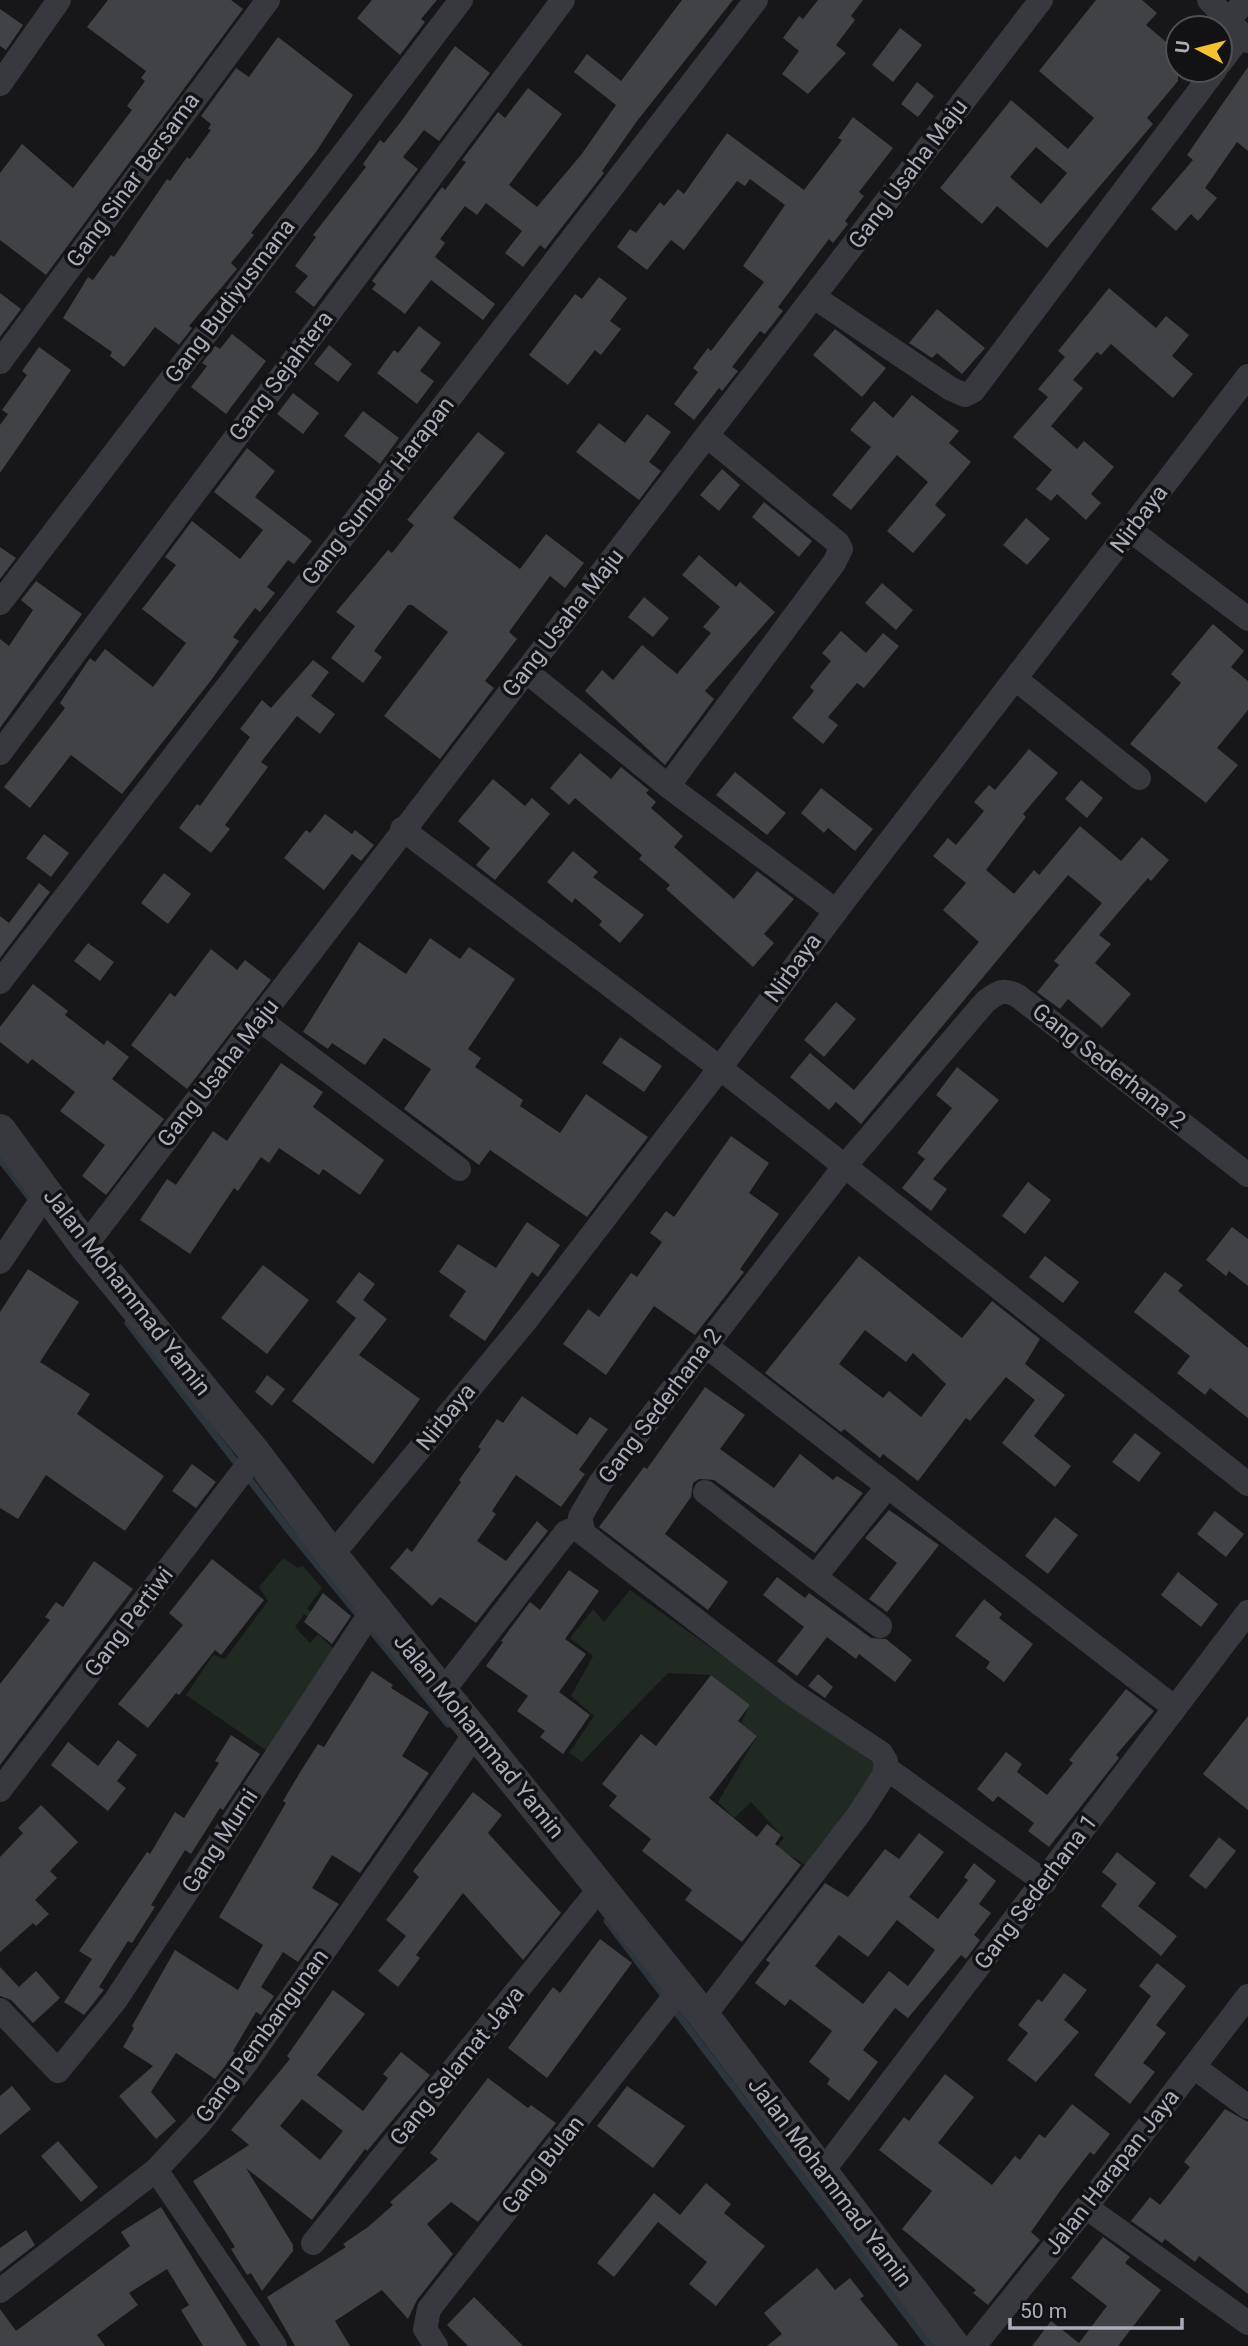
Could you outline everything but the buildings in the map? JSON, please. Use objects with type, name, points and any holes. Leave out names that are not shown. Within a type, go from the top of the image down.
[{"type":"street","points":[[0,84],[60,0]]},
{"type":"street","name":"Gang Sinar Bersama","points":[[0,362],[268,0]]},
{"type":"street","name":"Gang Budiyusmana","points":[[0,603],[461,0]]},
{"type":"street","name":"Gang Sejahtera","points":[[0,753],[563,0]]},
{"type":"street","name":"Gang Sumber Harapan","points":[[0,982],[756,0]]},
{"type":"street","name":"Gang Usaha Maju","points":[[85,1246],[260,1020],[402,829],[527,672],[1041,0]]},
{"type":"street","points":[[1209,0],[1239,32]]},
{"type":"street","points":[[1239,32],[1247,0]]},
{"type":"street","points":[[814,297],[951,390],[965,395],[973,391],[1204,84]]},
{"type":"street","name":"Nirbaya","points":[[332,1555],[528,1318],[720,1068],[836,911],[1245,385]]},
{"type":"street","points":[[668,786],[834,563],[841,549],[838,542],[707,436]]},
{"type":"street","points":[[1130,530],[1248,619]]},
{"type":"street","points":[[527,672],[668,786],[836,911]]},
{"type":"street","points":[[1017,680],[1139,778]]},
{"type":"street","points":[[402,829],[720,1068],[1248,1484]]},
{"type":"street","name":"Gang Sederhana 2","points":[[580,1527],[580,1517],[600,1483],[845,1167],[985,1002],[999,991],[1008,990],[1248,1175]]},
{"type":"street","points":[[260,1020],[459,1169]]},
{"type":"street","name":"Jalan Mohammad Yamin","points":[[0,1130],[85,1246],[256,1454],[332,1555],[704,2016],[954,2346]]},
{"type":"street","points":[[0,1262],[47,1192]]},
{"type":"street","points":[[706,1346],[1175,1708]]},
{"type":"street","name":"Gang Pertiwi","points":[[3,1777],[256,1454]]},
{"type":"street","points":[[815,1577],[888,1486]]},
{"type":"street","points":[[705,1492],[880,1626]]},
{"type":"street","points":[[442,1692],[566,1532],[580,1527],[584,1534],[791,1693],[881,1753],[886,1768],[1045,1882]]},
{"type":"street","name":"Gang Murni","points":[[0,2010],[58,2071],[115,2001],[375,1606]]},
{"type":"street","name":"Gang Sederhana 1","points":[[823,2171],[1248,1612]]},
{"type":"street","name":"Gang Pembangunan","points":[[0,2291],[156,2170],[200,2123],[244,2066],[475,1734]]},
{"type":"street","points":[[704,2016],[859,1814],[886,1768]]},
{"type":"street","name":"Gang Selamat Jaya","points":[[313,2243],[600,1889]]},
{"type":"street","name":"Gang Bulan","points":[[436,2346],[425,2329],[429,2309],[681,1989]]},
{"type":"street","name":"Jalan Harapan Jaya","points":[[974,2346],[1086,2207],[1248,1996]]},
{"type":"street","points":[[1194,2067],[1248,2107]]},
{"type":"street","points":[[156,2170],[275,2346]]},
{"type":"street","points":[[1086,2207],[1248,2323]]},
{"type":"shaded area","points":[[283,1558],[298,1568],[303,1566],[322,1588],[307,1609],[328,1626],[324,1630],[304,1614],[295,1627],[310,1643],[318,1634],[338,1653],[270,1753],[186,1695],[213,1655],[225,1659],[268,1601],[259,1587]]},
{"type":"shaded area","points":[[630,1590],[880,1768],[806,1865],[791,1856],[779,1872],[766,1860],[784,1838],[751,1802],[734,1818],[718,1802],[757,1736],[741,1723],[750,1705],[711,1675],[668,1673],[582,1762],[569,1753],[594,1716],[571,1696],[593,1656],[570,1638],[593,1609],[604,1622]]},
{"type":"waterway","points":[[0,1159],[34,1203]]},
{"type":"waterway","points":[[128,1323],[287,1528],[448,1724]]},
{"type":"waterway","points":[[607,1921],[930,2346]]}]
